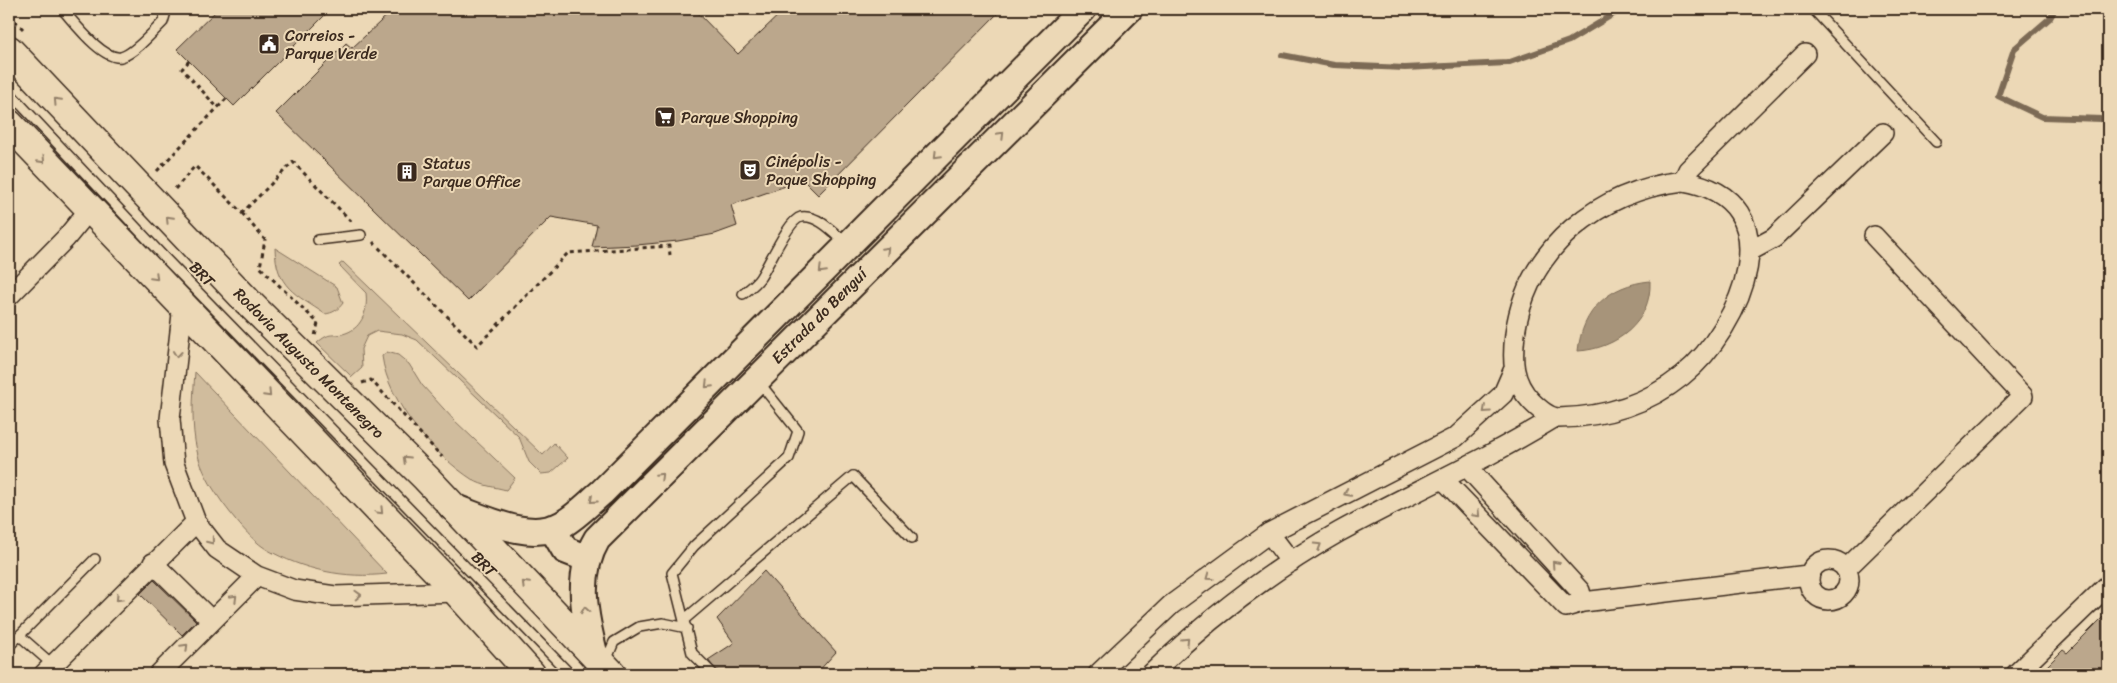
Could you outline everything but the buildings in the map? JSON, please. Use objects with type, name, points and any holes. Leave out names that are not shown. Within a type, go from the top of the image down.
[{"type":"main road","name":"Rodovia Augusto Montenegro","points":[[9,50],[248,302],[426,478],[452,508],[604,666]]},
{"type":"main road","points":[[9,124],[89,210],[183,305],[457,592],[530,674]]},
{"type":"street","name":"Estrada do Benguí","points":[[452,508],[514,528],[532,531],[552,528],[575,516],[602,492],[1083,9]]},
{"type":"street","name":"Estrada do Benguí","points":[[604,666],[582,595],[588,559],[597,539],[1061,74],[1129,9]]},
{"type":"street","points":[[1039,54],[1061,74]]},
{"type":"street","points":[[1683,181],[1688,170],[1805,54]]},
{"type":"street","points":[[1750,251],[1774,238],[1883,133]]},
{"type":"street","points":[[1098,674],[1171,604],[1269,533],[1456,437],[1502,394],[1513,371],[1513,349],[1522,306],[1540,267],[1553,249],[1583,218],[1608,203],[1640,189],[1683,181],[1709,188],[1731,204],[1745,225],[1750,251],[1744,286],[1725,326],[1713,345],[1682,376],[1656,393],[1622,408],[1600,414],[1554,418],[1467,467],[1338,533],[1291,562],[1192,635],[1151,674]]},
{"type":"street","points":[[9,296],[66,238],[89,210]]},
{"type":"street","points":[[1846,569],[2023,396],[1874,236]]},
{"type":"street","points":[[183,305],[170,418],[174,464],[196,522],[217,549],[257,576],[294,590],[335,596],[457,592]]},
{"type":"street","points":[[1513,371],[1525,395],[1554,418]]},
{"type":"street","points":[[1467,467],[1580,591],[1584,602]]},
{"type":"street","points":[[1443,479],[1566,607],[1584,602],[1808,575]]},
{"type":"street","points":[[1319,507],[1338,533]]},
{"type":"street","points":[[53,671],[154,563],[196,522]]},
{"type":"street","points":[[552,528],[565,550],[588,559]]},
{"type":"street","points":[[1269,533],[1291,562]]},
{"type":"street","points":[[1518,556],[1535,541]]},
{"type":"street","points":[[1826,559],[1834,560],[1846,569],[1849,576],[1848,585],[1839,597],[1832,600],[1816,596],[1808,583],[1808,575],[1818,562],[1826,559]]},
{"type":"street","points":[[154,563],[212,621]]},
{"type":"street","points":[[158,674],[257,576]]},
{"type":"street","points":[[2029,670],[2108,585]]},
{"type":"lane","points":[[62,9],[108,56],[120,57],[129,53],[163,22],[165,15],[162,9]]},
{"type":"lane","points":[[1812,9],[1936,142]]},
{"type":"lane","name":"BRT","points":[[9,92],[163,256],[567,670],[574,674]]},
{"type":"lane","points":[[743,294],[759,280],[790,224],[800,218],[808,218],[824,224],[848,244]]},
{"type":"lane","points":[[318,240],[365,237]]},
{"type":"lane","points":[[714,674],[692,653],[672,572],[694,546],[789,458],[798,431],[756,379]]},
{"type":"lane","points":[[604,666],[614,642],[639,627],[663,623],[686,624],[853,476],[912,538]]},
{"type":"lane","points":[[9,646],[95,559]]},
{"type":"lane","points":[[20,636],[53,671]]},
{"type":"path","points":[[189,61],[182,69],[218,108]]},
{"type":"path","points":[[157,171],[227,98]]},
{"type":"path","points":[[242,213],[293,162],[355,224]]},
{"type":"path","points":[[157,207],[195,166],[242,213],[265,240],[260,267],[318,323]]},
{"type":"path","points":[[365,237],[477,346],[568,254],[669,246],[670,255]]},
{"type":"shaded area","points":[[275,248],[337,287],[343,303],[335,311],[325,314],[296,295],[283,281],[276,261]]},
{"type":"shaded area","points":[[343,262],[543,455],[554,443],[568,458],[551,473],[541,474],[529,462],[519,437],[417,340],[402,334],[377,331],[367,336],[361,349],[362,368],[352,377],[317,343],[329,335],[346,333],[352,330],[360,322],[365,311],[366,293],[339,265]]},
{"type":"shaded area","points":[[1650,281],[1649,296],[1645,309],[1629,331],[1606,345],[1578,351],[1585,323],[1600,302],[1622,288],[1635,283]]},
{"type":"shaded area","points":[[387,352],[398,355],[409,364],[422,385],[454,420],[515,478],[506,490],[473,480],[443,457],[415,426],[393,392],[386,374],[382,356]]},
{"type":"shaded area","points":[[195,372],[387,574],[340,574],[309,567],[266,549],[248,534],[218,496],[201,465],[195,441],[193,422]]},
{"type":"waterway","points":[[1282,55],[1334,65],[1405,68],[1507,63],[1569,41],[1622,9]]},
{"type":"waterway","points":[[2055,9],[2050,18],[2014,49],[1998,96],[2042,117],[2102,119],[2108,122]]},
{"type":"place","name":"Correios - Parque Verde","points":[[269,44]]},
{"type":"place","name":"Parque Shopping","points":[[665,117]]},
{"type":"place","name":"Cinépolis - Paque Shopping","points":[[750,170]]},
{"type":"place","name":"Status Parque Office","points":[[407,172]]}]
